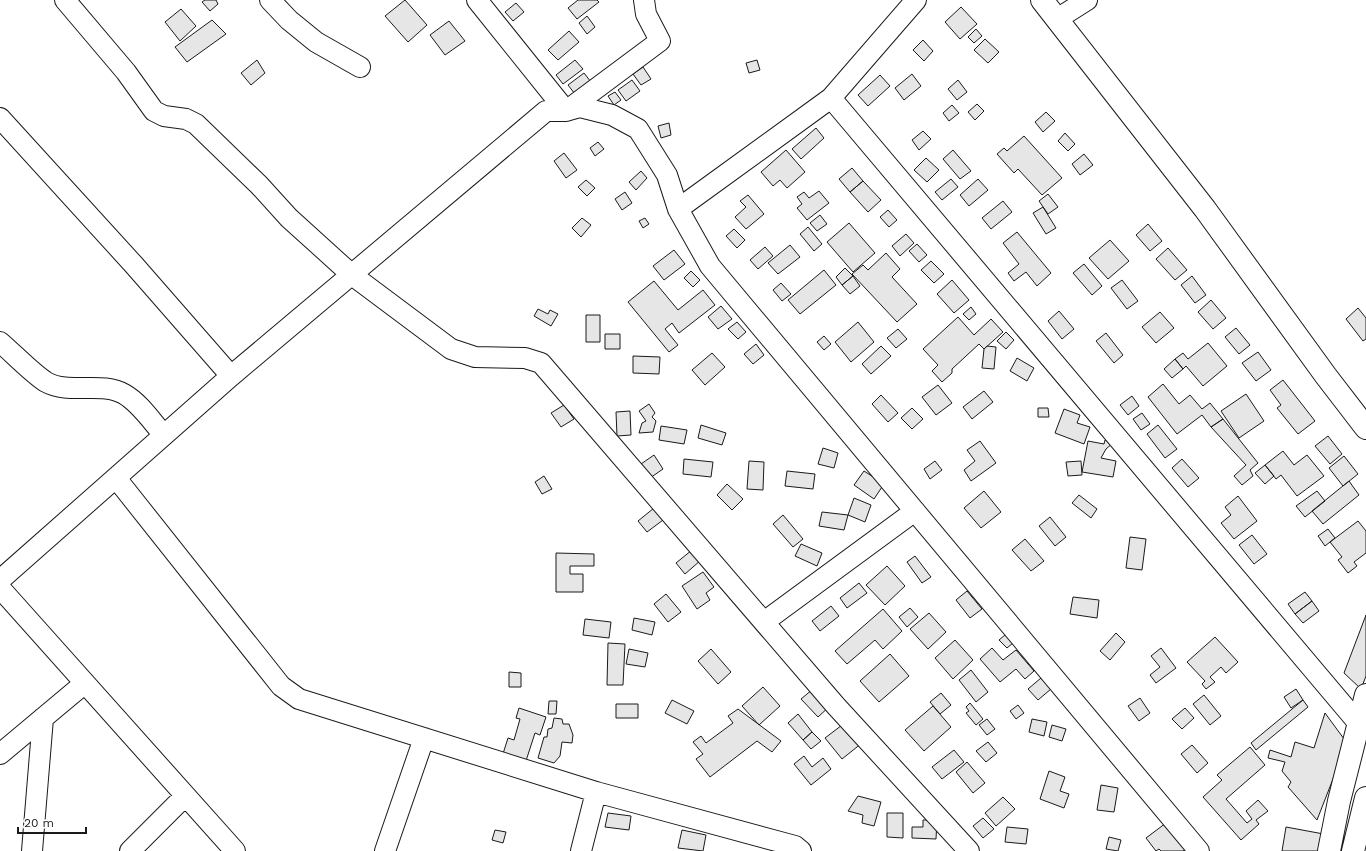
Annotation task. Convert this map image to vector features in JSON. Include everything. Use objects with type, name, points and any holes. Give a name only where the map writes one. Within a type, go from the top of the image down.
[{"type":"main road","points":[[1042,0],[1205,209],[1326,376],[1366,428]]},
{"type":"main road","points":[[1329,851],[1366,695]]},
{"type":"main road","points":[[1353,851],[1366,798]]},
{"type":"street","points":[[65,0],[126,72],[154,111],[164,116],[186,119],[196,124],[259,185],[289,218],[352,275],[451,349],[475,356],[525,358],[541,364],[836,706],[969,851]]},
{"type":"street","points":[[270,0],[289,20],[316,42],[360,67]]},
{"type":"street","points":[[477,0],[566,111]]},
{"type":"street","points":[[566,111],[660,41],[646,14],[644,0]]},
{"type":"street","points":[[678,209],[831,98],[916,0]]},
{"type":"street","points":[[1057,19],[1087,0]]},
{"type":"street","points":[[831,98],[1359,724]]},
{"type":"street","points":[[0,580],[231,376],[546,111],[566,111],[580,107],[612,115],[638,130],[667,175],[678,209],[710,266],[1199,851]]},
{"type":"street","points":[[0,118],[134,264],[231,376]]},
{"type":"street","points":[[0,342],[46,382],[59,387],[112,390],[124,394],[134,402],[164,435]]},
{"type":"street","points":[[116,478],[281,686],[300,699],[596,792],[795,846],[801,851]]},
{"type":"street","points":[[764,622],[915,511]]},
{"type":"street","points":[[0,588],[235,851]]},
{"type":"street","points":[[0,754],[85,682]]},
{"type":"street","points":[[32,851],[43,718]]},
{"type":"street","points":[[385,851],[424,738]]},
{"type":"street","points":[[581,851],[596,792]]},
{"type":"street","points":[[130,851],[186,796]]},
{"type":"building","points":[[205,0],[216,0],[218,4],[210,11],[202,2]]},
{"type":"building","points":[[405,0],[427,25],[408,42],[385,16]]},
{"type":"building","points":[[578,0],[597,0],[599,2],[577,19],[568,8]]},
{"type":"building","points":[[516,3],[524,12],[513,21],[505,12]]},
{"type":"building","points":[[961,7],[977,24],[960,39],[945,22]]},
{"type":"building","points":[[181,9],[196,26],[180,41],[165,22]]},
{"type":"building","points":[[587,16],[595,27],[587,34],[579,23]]},
{"type":"building","points":[[212,20],[226,34],[187,62],[175,47]]},
{"type":"building","points":[[449,21],[465,41],[445,55],[430,35]]},
{"type":"building","points":[[976,29],[982,36],[974,43],[968,37]]},
{"type":"building","points":[[569,31],[579,42],[558,60],[548,50]]},
{"type":"building","points":[[985,39],[999,52],[988,63],[974,50]]},
{"type":"building","points":[[923,40],[933,51],[924,61],[913,50]]},
{"type":"building","points":[[257,60],[265,73],[251,85],[241,73]]},
{"type":"building","points":[[575,60],[583,69],[563,84],[556,75]]},
{"type":"building","points":[[757,60],[760,70],[749,73],[746,63]]},
{"type":"building","points":[[643,67],[651,79],[641,85],[633,74]]},
{"type":"building","points":[[584,73],[591,82],[575,94],[568,85]]},
{"type":"building","points":[[912,74],[921,86],[904,100],[895,88]]},
{"type":"building","points":[[880,75],[890,86],[868,106],[858,95]]},
{"type":"building","points":[[632,80],[640,91],[626,101],[618,90]]},
{"type":"building","points":[[958,80],[967,92],[957,100],[948,89]]},
{"type":"building","points":[[615,92],[621,100],[614,105],[608,96]]},
{"type":"building","points":[[977,104],[984,111],[975,120],[968,112]]},
{"type":"building","points":[[952,105],[959,113],[949,121],[943,113]]},
{"type":"building","points":[[1046,112],[1055,121],[1043,132],[1035,122]]},
{"type":"building","points":[[669,123],[671,135],[661,138],[658,126]]},
{"type":"building","points":[[816,128],[824,138],[801,159],[792,149]]},
{"type":"building","points":[[923,131],[931,139],[919,150],[912,140]]},
{"type":"building","points":[[1065,133],[1075,144],[1068,151],[1058,141]]},
{"type":"building","points":[[1024,136],[1062,178],[1042,195],[1018,169],[1014,173],[997,154],[1004,148],[1007,151]]},
{"type":"building","points":[[598,142],[604,149],[595,156],[590,148]]},
{"type":"building","points":[[786,150],[805,172],[787,188],[780,180],[773,186],[761,172]]},
{"type":"building","points":[[953,150],[971,171],[960,179],[943,159]]},
{"type":"building","points":[[564,153],[577,170],[566,178],[554,161]]},
{"type":"building","points":[[1084,154],[1093,165],[1080,175],[1072,164]]},
{"type":"building","points":[[926,158],[939,170],[927,182],[914,170]]},
{"type":"building","points":[[852,168],[863,181],[850,192],[839,179]]},
{"type":"building","points":[[641,171],[647,178],[636,190],[629,182]]},
{"type":"building","points":[[951,179],[958,187],[942,200],[935,192]]},
{"type":"building","points":[[978,179],[988,190],[969,206],[960,195]]},
{"type":"building","points":[[586,180],[595,188],[587,196],[578,187]]},
{"type":"building","points":[[863,181],[881,200],[868,212],[850,192]]},
{"type":"building","points":[[819,191],[829,203],[807,220],[797,208],[802,204],[797,197],[804,192],[809,198]]},
{"type":"building","points":[[625,192],[632,203],[622,210],[615,199]]},
{"type":"building","points":[[1048,194],[1058,207],[1048,214],[1039,201]]},
{"type":"building","points":[[748,195],[764,214],[746,229],[735,217],[746,207],[740,201]]},
{"type":"building","points":[[1003,201],[1012,212],[991,229],[982,218]]},
{"type":"building","points":[[1043,207],[1056,228],[1046,234],[1033,213]]},
{"type":"building","points":[[888,210],[897,220],[889,227],[880,217]]},
{"type":"building","points":[[820,215],[827,224],[817,231],[810,223]]},
{"type":"building","points":[[582,218],[591,225],[581,237],[572,228]]},
{"type":"building","points":[[645,218],[649,224],[643,228],[639,221]]},
{"type":"building","points":[[849,223],[875,253],[853,272],[827,242]]},
{"type":"building","points":[[1148,224],[1162,241],[1150,251],[1136,235]]},
{"type":"building","points":[[808,227],[822,244],[814,251],[800,234]]},
{"type":"building","points":[[734,229],[745,240],[737,248],[726,236]]},
{"type":"building","points":[[1017,232],[1051,273],[1037,286],[1026,272],[1014,281],[1008,273],[1019,264],[1003,243]]},
{"type":"building","points":[[906,234],[914,243],[900,256],[892,246]]},
{"type":"building","points":[[1110,240],[1129,261],[1108,279],[1089,258]]},
{"type":"building","points":[[917,244],[927,255],[919,262],[909,251]]},
{"type":"building","points":[[790,245],[800,257],[778,274],[768,263]]},
{"type":"building","points":[[765,247],[773,256],[758,269],[750,260]]},
{"type":"building","points":[[1168,248],[1187,270],[1175,280],[1156,259]]},
{"type":"building","points":[[674,250],[685,264],[664,280],[653,266]]},
{"type":"building","points":[[886,253],[900,269],[892,277],[917,304],[897,322],[852,274],[863,265],[868,270]]},
{"type":"building","points":[[931,261],[944,274],[934,283],[921,270]]},
{"type":"building","points":[[1084,264],[1102,286],[1092,295],[1073,273]]},
{"type":"building","points":[[845,268],[853,276],[842,285],[836,277]]},
{"type":"building","points":[[824,270],[836,285],[800,314],[788,300]]},
{"type":"building","points":[[691,271],[700,280],[693,287],[684,278]]},
{"type":"building","points":[[853,276],[860,286],[850,294],[842,285]]},
{"type":"building","points":[[1192,276],[1206,295],[1195,303],[1181,285]]},
{"type":"building","points":[[952,280],[969,300],[954,313],[937,294]]},
{"type":"building","points":[[1122,280],[1138,301],[1127,309],[1111,288]]},
{"type":"building","points":[[654,281],[678,310],[703,290],[715,305],[679,333],[672,323],[665,329],[678,345],[669,352],[628,302]]},
{"type":"building","points":[[781,283],[791,294],[782,301],[773,290]]},
{"type":"building","points":[[1211,300],[1226,318],[1213,329],[1198,312]]},
{"type":"building","points":[[721,306],[732,319],[718,329],[708,317]]},
{"type":"building","points":[[971,307],[976,314],[969,320],[963,314]]},
{"type":"building","points":[[1358,308],[1366,318],[1366,339],[1363,341],[1346,319]]},
{"type":"building","points":[[538,309],[548,314],[550,310],[558,314],[551,326],[534,316]]},
{"type":"building","points":[[1059,311],[1074,329],[1062,339],[1048,321]]},
{"type":"building","points":[[1160,312],[1174,328],[1156,343],[1142,327]]},
{"type":"building","points":[[586,315],[600,315],[600,342],[586,342]]},
{"type":"building","points":[[958,317],[974,335],[991,319],[1003,332],[984,349],[979,344],[952,369],[952,373],[942,382],[932,371],[938,365],[923,349]]},
{"type":"building","points":[[737,322],[746,332],[738,339],[728,329]]},
{"type":"building","points":[[858,322],[874,342],[851,362],[835,342]]},
{"type":"building","points":[[1236,328],[1250,345],[1239,354],[1225,337]]},
{"type":"building","points":[[898,329],[907,339],[896,348],[887,338]]},
{"type":"building","points":[[1006,332],[1014,340],[1006,349],[997,341]]},
{"type":"building","points":[[1106,333],[1123,355],[1114,363],[1096,341]]},
{"type":"building","points":[[605,334],[620,334],[620,349],[605,349]]},
{"type":"building","points":[[824,336],[831,344],[824,350],[817,342]]},
{"type":"building","points":[[1208,343],[1227,366],[1203,386],[1186,366],[1183,369],[1175,359],[1183,353],[1188,359]]},
{"type":"building","points":[[756,344],[764,355],[753,364],[744,354]]},
{"type":"building","points":[[881,346],[891,356],[871,374],[862,364]]},
{"type":"building","points":[[987,346],[996,347],[994,369],[982,368],[984,349]]},
{"type":"building","points":[[1258,352],[1271,370],[1256,381],[1242,363]]},
{"type":"building","points":[[712,353],[725,367],[705,385],[692,370]]},
{"type":"building","points":[[633,356],[660,357],[659,374],[633,373]]},
{"type":"building","points":[[1017,358],[1034,368],[1027,381],[1010,371]]},
{"type":"building","points":[[1175,359],[1183,369],[1172,378],[1164,369]]},
{"type":"building","points":[[1283,380],[1315,421],[1298,434],[1277,408],[1281,405],[1270,390]]},
{"type":"building","points":[[1163,384],[1179,404],[1190,395],[1202,409],[1210,403],[1223,419],[1211,427],[1202,415],[1177,434],[1148,397]]},
{"type":"building","points":[[938,385],[952,403],[936,415],[922,397]]},
{"type":"building","points":[[984,391],[993,402],[972,419],[963,407]]},
{"type":"building","points":[[1246,394],[1264,421],[1239,438],[1221,411]]},
{"type":"building","points":[[881,395],[898,413],[888,422],[872,404]]},
{"type":"building","points":[[1132,396],[1139,406],[1128,415],[1120,405]]},
{"type":"building","points":[[649,404],[655,413],[652,417],[656,421],[653,432],[639,433],[642,423],[646,421],[639,411]]},
{"type":"building","points":[[564,405],[574,419],[561,427],[551,413]]},
{"type":"building","points":[[912,408],[923,419],[912,429],[901,418]]},
{"type":"building","points":[[1038,408],[1048,408],[1049,417],[1038,417]]},
{"type":"building","points":[[1064,409],[1080,415],[1077,423],[1090,427],[1084,444],[1055,433]]},
{"type":"building","points":[[630,411],[631,435],[617,436],[616,412]]},
{"type":"building","points":[[1142,413],[1150,424],[1141,430],[1133,419]]},
{"type":"building","points":[[1223,419],[1258,463],[1250,470],[1253,476],[1242,485],[1234,476],[1246,465],[1211,427]]},
{"type":"building","points":[[701,425],[726,433],[722,445],[698,438]]},
{"type":"building","points":[[1158,425],[1177,449],[1165,458],[1147,434]]},
{"type":"building","points":[[661,426],[687,430],[684,444],[659,440]]},
{"type":"building","points":[[1328,436],[1342,454],[1330,464],[1315,446]]},
{"type":"building","points":[[1105,440],[1114,442],[1106,449],[1101,458],[1116,461],[1113,477],[1082,472],[1088,441],[1104,444]]},
{"type":"building","points":[[980,441],[996,463],[971,481],[964,470],[975,461],[967,450]]},
{"type":"building","points":[[823,448],[838,453],[834,468],[818,464]]},
{"type":"building","points":[[1283,451],[1294,465],[1307,455],[1324,476],[1297,496],[1281,475],[1276,479],[1265,465]]},
{"type":"building","points":[[654,455],[663,469],[650,478],[641,464]]},
{"type":"building","points":[[1344,456],[1358,474],[1343,486],[1329,468]]},
{"type":"building","points":[[684,459],[713,462],[711,477],[683,474]]},
{"type":"building","points":[[1182,459],[1199,478],[1188,487],[1172,468]]},
{"type":"building","points":[[749,461],[764,462],[763,490],[747,489]]},
{"type":"building","points":[[935,461],[942,470],[930,479],[924,469]]},
{"type":"building","points":[[1081,461],[1082,475],[1068,476],[1066,462]]},
{"type":"building","points":[[1265,465],[1274,476],[1265,484],[1255,473]]},
{"type":"building","points":[[787,471],[815,474],[813,489],[785,486]]},
{"type":"building","points":[[864,471],[884,484],[874,499],[854,485]]},
{"type":"building","points":[[544,476],[552,489],[542,494],[535,482]]},
{"type":"building","points":[[1349,481],[1359,495],[1323,524],[1312,511]]},
{"type":"building","points":[[727,484],[743,499],[732,510],[717,495]]},
{"type":"building","points":[[984,491],[1001,512],[981,528],[964,508]]},
{"type":"building","points":[[1317,491],[1325,501],[1305,517],[1296,506]]},
{"type":"building","points":[[1079,495],[1097,509],[1091,518],[1072,503]]},
{"type":"building","points":[[1238,496],[1257,521],[1234,539],[1221,523],[1231,515],[1225,507]]},
{"type":"building","points":[[854,498],[871,505],[865,522],[848,515]]},
{"type":"building","points":[[654,508],[663,520],[647,532],[638,521]]},
{"type":"building","points":[[822,512],[848,515],[844,530],[819,526]]},
{"type":"building","points":[[783,515],[803,539],[793,547],[773,524]]},
{"type":"building","points":[[1050,517],[1066,537],[1055,546],[1039,526]]},
{"type":"building","points":[[1358,521],[1366,531],[1366,553],[1354,562],[1357,566],[1348,573],[1338,560],[1342,557],[1330,542]]},
{"type":"building","points":[[1328,529],[1335,538],[1325,546],[1318,536]]},
{"type":"building","points":[[1252,535],[1267,554],[1254,564],[1239,545]]},
{"type":"building","points":[[1130,537],[1146,539],[1142,570],[1126,568]]},
{"type":"building","points":[[1025,539],[1044,561],[1031,571],[1012,550]]},
{"type":"building","points":[[801,544],[822,553],[817,566],[795,556]]},
{"type":"building","points":[[692,550],[701,560],[685,574],[676,563]]},
{"type":"building","points":[[556,553],[594,554],[594,566],[570,566],[570,574],[583,574],[583,592],[556,592]]},
{"type":"building","points":[[915,556],[931,577],[922,583],[907,562]]},
{"type":"building","points":[[887,566],[905,586],[885,605],[866,585]]},
{"type":"building","points":[[703,572],[714,587],[706,593],[710,600],[697,609],[682,586]]},
{"type":"building","points":[[859,583],[867,593],[847,608],[840,598]]},
{"type":"building","points":[[967,591],[982,609],[970,618],[956,600]]},
{"type":"building","points":[[1305,592],[1312,601],[1295,614],[1288,604]]},
{"type":"building","points":[[666,594],[681,612],[668,622],[654,604]]},
{"type":"building","points":[[1073,597],[1099,600],[1097,618],[1070,614]]},
{"type":"building","points":[[1312,601],[1319,611],[1303,623],[1295,614]]},
{"type":"building","points":[[831,606],[839,616],[820,631],[812,621]]},
{"type":"building","points":[[910,608],[918,617],[907,627],[899,617]]},
{"type":"building","points":[[883,609],[902,631],[883,649],[875,640],[847,664],[835,651]]},
{"type":"building","points":[[929,613],[946,632],[928,649],[910,629]]},
{"type":"building","points":[[1366,615],[1366,676],[1361,689],[1344,673]]},
{"type":"building","points":[[634,618],[655,622],[652,635],[632,630]]},
{"type":"building","points":[[585,619],[611,622],[609,638],[583,635]]},
{"type":"building","points":[[1116,633],[1125,642],[1110,660],[1100,651]]},
{"type":"building","points":[[1005,635],[1013,643],[1007,648],[999,640]]},
{"type":"building","points":[[1215,637],[1238,662],[1226,673],[1221,667],[1210,677],[1215,682],[1206,689],[1202,684],[1205,681],[1187,662]]},
{"type":"building","points":[[955,640],[973,660],[953,679],[935,658]]},
{"type":"building","points":[[608,643],[625,644],[623,685],[607,685]]},
{"type":"building","points":[[992,648],[1003,660],[1016,650],[1034,671],[1025,679],[1016,669],[1000,682],[980,659]]},
{"type":"building","points":[[1161,648],[1176,668],[1156,683],[1150,675],[1160,667],[1151,656]]},
{"type":"building","points":[[629,649],[648,653],[645,667],[626,664]]},
{"type":"building","points":[[711,649],[731,672],[718,684],[698,661]]},
{"type":"building","points":[[890,654],[909,676],[879,702],[860,681]]},
{"type":"building","points":[[971,670],[988,692],[976,702],[959,680]]},
{"type":"building","points":[[509,672],[521,673],[521,687],[509,687]]},
{"type":"building","points":[[1041,678],[1051,689],[1038,700],[1028,689]]},
{"type":"building","points":[[763,687],[780,706],[759,725],[742,706]]},
{"type":"building","points":[[813,689],[830,706],[818,717],[801,699]]},
{"type":"building","points":[[1296,689],[1303,700],[1291,708],[1284,697]]},
{"type":"building","points":[[941,693],[951,705],[940,714],[930,702]]},
{"type":"building","points":[[1204,695],[1221,716],[1210,725],[1193,704]]},
{"type":"building","points":[[1140,698],[1150,713],[1139,721],[1128,706]]},
{"type":"building","points":[[672,700],[694,711],[687,724],[665,713]]},
{"type":"building","points":[[1303,700],[1308,707],[1256,750],[1251,743]]},
{"type":"building","points":[[549,701],[557,701],[556,714],[548,714]]},
{"type":"building","points":[[970,703],[983,719],[976,725],[966,713],[969,711],[966,707]]},
{"type":"building","points":[[616,704],[638,704],[638,718],[616,718]]},
{"type":"building","points":[[1018,705],[1024,713],[1016,719],[1010,711]]},
{"type":"building","points":[[933,706],[951,727],[924,751],[905,730]]},
{"type":"building","points":[[519,708],[546,717],[540,735],[535,733],[524,767],[501,760],[508,738],[514,740],[520,719],[516,718]]},
{"type":"building","points":[[1185,708],[1194,718],[1182,729],[1172,719]]},
{"type":"building","points":[[738,709],[781,741],[772,752],[757,741],[710,777],[696,759],[703,754],[693,742],[701,736],[706,743],[733,723],[728,716]]},
{"type":"building","points":[[1325,713],[1347,743],[1317,820],[1288,787],[1291,782],[1282,771],[1285,762],[1268,758],[1270,750],[1291,757],[1295,742],[1314,748]]},
{"type":"building","points":[[798,714],[812,732],[803,740],[788,723]]},
{"type":"building","points":[[554,718],[562,719],[563,724],[569,724],[573,735],[572,743],[562,742],[560,756],[554,763],[538,758],[544,737],[547,737],[548,729],[552,728]]},
{"type":"building","points":[[987,719],[995,729],[987,735],[979,725]]},
{"type":"building","points":[[1032,719],[1047,722],[1044,736],[1029,732]]},
{"type":"building","points":[[846,722],[862,743],[842,759],[825,738]]},
{"type":"building","points":[[1052,725],[1066,729],[1062,741],[1049,737]]},
{"type":"building","points":[[812,732],[821,741],[811,749],[803,740]]},
{"type":"building","points":[[988,742],[997,753],[986,762],[976,751]]},
{"type":"building","points":[[1192,745],[1208,763],[1197,773],[1181,754]]},
{"type":"building","points":[[1250,747],[1265,765],[1226,799],[1247,823],[1252,819],[1246,811],[1258,800],[1268,811],[1256,820],[1259,824],[1241,840],[1203,797],[1222,780],[1217,775]]},
{"type":"building","points":[[954,750],[964,762],[942,779],[932,767]]},
{"type":"building","points":[[804,756],[812,767],[823,758],[831,769],[811,785],[794,764]]},
{"type":"building","points":[[967,762],[985,783],[973,793],[956,772]]},
{"type":"building","points":[[1049,771],[1065,777],[1060,791],[1069,794],[1064,808],[1040,799]]},
{"type":"building","points":[[1101,785],[1118,788],[1114,812],[1097,810]]},
{"type":"building","points":[[858,796],[881,802],[874,826],[862,823],[863,815],[848,811]]},
{"type":"building","points":[[1003,797],[1015,809],[996,826],[985,813]]},
{"type":"building","points":[[608,813],[631,816],[629,830],[605,827]]},
{"type":"building","points":[[887,813],[903,813],[903,838],[887,837]]},
{"type":"building","points":[[983,818],[994,829],[983,838],[973,826]]},
{"type":"building","points":[[923,820],[937,820],[936,839],[912,838],[912,827],[923,827]]},
{"type":"building","points":[[1166,823],[1186,849],[1183,851],[1161,851],[1159,849],[1156,851],[1146,838]]},
{"type":"building","points":[[1007,827],[1028,829],[1026,844],[1005,842]]},
{"type":"building","points":[[1286,827],[1329,835],[1326,851],[1282,851]]},
{"type":"building","points":[[495,830],[506,832],[503,843],[492,840]]},
{"type":"building","points":[[682,830],[706,835],[703,851],[678,848]]},
{"type":"building","points":[[1109,837],[1121,840],[1118,851],[1106,849]]}]
